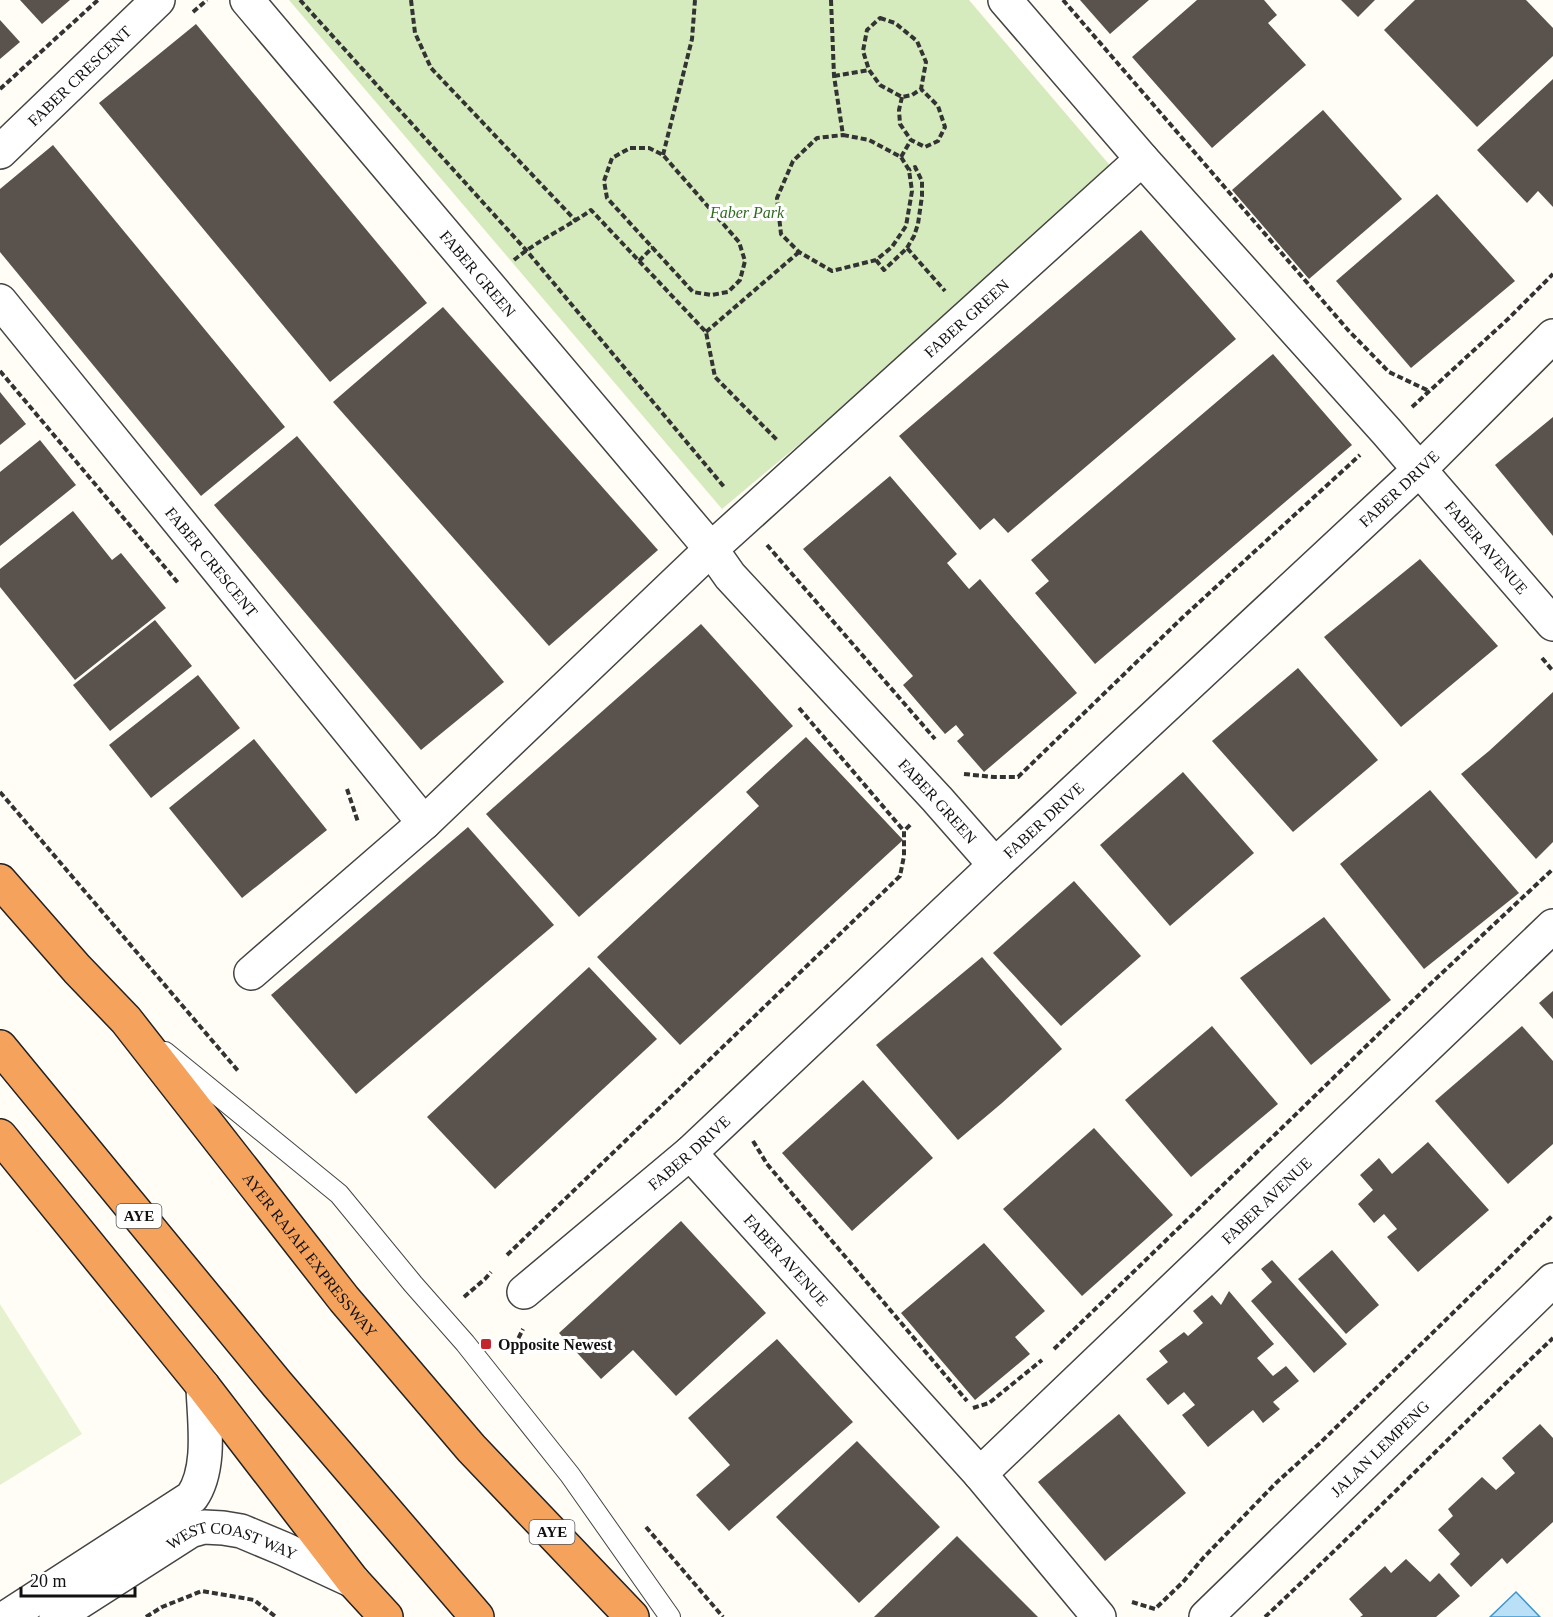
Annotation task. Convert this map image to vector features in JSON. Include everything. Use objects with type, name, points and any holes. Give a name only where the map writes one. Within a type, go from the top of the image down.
[{"type":"highway","name":"AYER RAJAH EXPRESSWAY","points":[[0,881],[77,969],[126,1020],[351,1308],[471,1448],[632,1617]]},
{"type":"highway","name":"AYE","points":[[0,1047],[277,1384],[477,1617]]},
{"type":"highway","points":[[0,1136],[203,1386],[353,1581],[386,1617]]},
{"type":"street","name":"FABER CRESCENT","points":[[0,152],[158,0]]},
{"type":"street","name":"FABER GREEN","points":[[247,0],[711,549],[730,576],[937,799],[995,866]]},
{"type":"street","points":[[1005,0],[1142,159],[1419,470]]},
{"type":"street","name":"FABER GREEN","points":[[711,549],[1142,159]]},
{"type":"street","name":"FABER CRESCENT","points":[[0,301],[424,823]]},
{"type":"street","name":"FABER DRIVE","points":[[524,1292],[690,1153],[1419,470],[1553,336]]},
{"type":"street","name":"FABER AVENUE","points":[[1419,470],[1553,624]]},
{"type":"street","points":[[251,973],[424,823],[711,549]]},
{"type":"street","name":"FABER AVENUE","points":[[980,1474],[1553,926]]},
{"type":"street","name":"FABER AVENUE","points":[[690,1153],[980,1474],[1098,1617]]},
{"type":"street","name":"JALAN LEMPENG","points":[[1206,1617],[1553,1280]]},
{"type":"street","name":"WEST COAST WAY","points":[[7,1617],[192,1497],[198,1488],[205,1449],[203,1386]]},
{"type":"street","name":"WEST COAST WAY","points":[[56,1617],[190,1531],[204,1527],[241,1531],[353,1581]]},
{"type":"lane","points":[[126,1020],[339,1194],[465,1343],[570,1475],[670,1617]]},
{"type":"path","points":[[0,89],[98,0]]},
{"type":"path","points":[[300,0],[526,250],[728,491]]},
{"type":"path","points":[[411,0],[415,33],[431,68],[576,221]]},
{"type":"path","points":[[663,155],[692,39],[695,0]]},
{"type":"path","points":[[831,0],[834,76],[843,135]]},
{"type":"path","points":[[1063,0],[1348,330],[1389,372],[1429,391]]},
{"type":"path","points":[[880,18],[895,23],[917,41],[926,62],[921,89],[912,95],[902,97],[880,85],[869,70],[863,51],[867,30],[880,18]]},
{"type":"path","points":[[834,76],[869,70]]},
{"type":"path","points":[[902,97],[898,110],[900,124],[910,140],[925,147],[938,141],[945,126],[938,106],[921,89]]},
{"type":"path","points":[[843,135],[869,140],[901,157],[909,170],[912,191],[906,226],[892,248],[876,260],[832,271],[799,252],[781,234],[777,198],[793,161],[817,138],[843,135]]},
{"type":"path","points":[[901,157],[910,140]]},
{"type":"path","points":[[630,148],[649,148],[663,155],[739,242],[745,261],[740,280],[728,292],[711,295],[693,292],[608,198],[604,181],[612,158],[630,148]]},
{"type":"path","points":[[876,260],[884,270],[907,248],[914,236],[918,224],[922,181],[915,167],[909,170]]},
{"type":"path","points":[[486,283],[526,250],[591,210],[706,332],[715,377],[783,446]]},
{"type":"path","points":[[639,261],[653,248]]},
{"type":"path","points":[[907,248],[948,295]]},
{"type":"path","points":[[706,332],[799,252]]},
{"type":"path","points":[[904,831],[964,774],[1018,777],[1182,618],[1508,319],[1553,274]]},
{"type":"path","points":[[0,371],[184,589]]},
{"type":"path","points":[[730,576],[765,543],[942,747]]},
{"type":"path","points":[[524,1292],[498,1264],[900,876],[904,856],[904,831],[795,704]]},
{"type":"path","points":[[344,780],[358,822]]},
{"type":"path","points":[[0,792],[240,1072]]},
{"type":"path","points":[[973,1408],[988,1404],[1040,1363],[1426,988],[1553,869]]},
{"type":"path","points":[[747,1133],[767,1164],[1007,1448]]},
{"type":"path","points":[[1126,1595],[1132,1603],[1155,1609],[1276,1483],[1320,1443],[1553,1215]]},
{"type":"path","points":[[463,1298],[485,1279]]},
{"type":"path","points":[[1265,1617],[1335,1552],[1484,1403],[1553,1338]]},
{"type":"path","points":[[146,1617],[162,1607],[202,1591],[254,1600],[276,1617]]},
{"type":"green space","name":"Faber Park","points":[[289,0],[969,0],[1119,176],[722,509]]},
{"type":"green space","points":[[0,1304],[82,1434],[0,1485]]},
{"type":"water","points":[[1516,1592],[1540,1617],[1490,1617]]},
{"type":"building","points":[[20,0],[70,0],[42,24]]},
{"type":"building","points":[[1080,0],[1149,0],[1110,34]]},
{"type":"building","points":[[1197,0],[1264,0],[1277,15],[1268,23],[1306,65],[1212,148],[1132,57]]},
{"type":"building","points":[[1341,0],[1375,0],[1358,17]]},
{"type":"building","points":[[1415,0],[1526,0],[1553,28],[1553,56],[1477,127],[1384,30]]},
{"type":"building","points":[[0,20],[20,42],[0,59]]},
{"type":"building","points":[[196,24],[427,303],[330,382],[99,103]]},
{"type":"building","points":[[1553,79],[1553,207],[1538,191],[1527,203],[1477,150]]},
{"type":"building","points":[[1323,110],[1402,199],[1309,279],[1232,190]]},
{"type":"building","points":[[53,145],[285,427],[201,496],[0,252],[0,189]]},
{"type":"building","points":[[1437,194],[1515,281],[1411,368],[1336,281]]},
{"type":"building","points":[[1141,230],[1236,339],[1008,533],[994,518],[980,530],[899,436]]},
{"type":"building","points":[[443,307],[658,550],[549,646],[333,402]]},
{"type":"building","points":[[1273,354],[1352,445],[1095,664],[1035,593],[1049,581],[1031,560]]},
{"type":"building","points":[[0,392],[26,424],[0,445]]},
{"type":"building","points":[[1553,417],[1553,536],[1495,465]]},
{"type":"building","points":[[297,436],[504,682],[421,750],[214,505]]},
{"type":"building","points":[[40,440],[76,485],[0,546],[0,472]]},
{"type":"building","points":[[890,476],[957,554],[947,563],[969,589],[980,579],[1077,693],[984,772],[957,741],[964,735],[956,725],[945,734],[903,685],[913,676],[803,549]]},
{"type":"building","points":[[73,511],[112,560],[121,553],[166,608],[75,680],[0,587],[0,569]]},
{"type":"building","points":[[1420,559],[1498,646],[1401,727],[1324,637]]},
{"type":"building","points":[[155,620],[192,666],[110,731],[73,685]]},
{"type":"building","points":[[701,624],[793,726],[579,917],[486,814]]},
{"type":"building","points":[[1298,668],[1378,760],[1293,832],[1212,741]]},
{"type":"building","points":[[198,675],[240,728],[151,798],[109,745]]},
{"type":"building","points":[[1553,692],[1553,842],[1536,859],[1461,774]]},
{"type":"building","points":[[806,737],[903,840],[680,1045],[597,957],[759,806],[746,792]]},
{"type":"building","points":[[254,739],[327,830],[242,898],[169,808]]},
{"type":"building","points":[[1183,772],[1254,853],[1170,926],[1100,845]]},
{"type":"building","points":[[1430,790],[1519,893],[1424,969],[1340,864]]},
{"type":"building","points":[[468,827],[554,925],[356,1094],[271,995]]},
{"type":"building","points":[[1074,881],[1141,956],[1061,1026],[993,953]]},
{"type":"building","points":[[1324,917],[1391,1000],[1311,1065],[1240,978]]},
{"type":"building","points":[[982,957],[1062,1049],[958,1140],[876,1045]]},
{"type":"building","points":[[589,967],[657,1039],[495,1189],[427,1117]]},
{"type":"building","points":[[1553,991],[1553,1019],[1539,1003]]},
{"type":"building","points":[[1212,1026],[1278,1104],[1191,1177],[1125,1100]]},
{"type":"building","points":[[1522,1026],[1553,1061],[1553,1144],[1508,1184],[1435,1101]]},
{"type":"building","points":[[863,1080],[933,1158],[852,1231],[782,1153]]},
{"type":"building","points":[[1094,1128],[1173,1215],[1082,1296],[1003,1209]]},
{"type":"building","points":[[1428,1142],[1489,1210],[1418,1272],[1387,1237],[1397,1229],[1384,1214],[1374,1223],[1358,1204],[1373,1190],[1360,1175],[1379,1158],[1392,1174]]},
{"type":"building","points":[[681,1221],[766,1313],[676,1396],[633,1350],[601,1379],[559,1333]]},
{"type":"building","points":[[984,1243],[1045,1311],[1015,1337],[1030,1354],[975,1400],[901,1313]]},
{"type":"building","points":[[1332,1250],[1379,1305],[1346,1334],[1298,1279]]},
{"type":"building","points":[[1272,1260],[1347,1344],[1314,1373],[1251,1301],[1272,1282],[1261,1269]]},
{"type":"building","points":[[1229,1291],[1274,1344],[1257,1358],[1273,1376],[1286,1366],[1299,1381],[1273,1402],[1280,1409],[1263,1423],[1253,1410],[1208,1447],[1182,1415],[1195,1405],[1184,1392],[1168,1405],[1146,1379],[1168,1362],[1159,1351],[1184,1332],[1188,1336],[1203,1323],[1193,1311],[1212,1295],[1221,1305]]},
{"type":"building","points":[[777,1339],[853,1422],[729,1531],[696,1495],[730,1465],[688,1418]]},
{"type":"building","points":[[1119,1414],[1186,1493],[1105,1561],[1038,1482]]},
{"type":"building","points":[[1540,1424],[1553,1438],[1553,1522],[1507,1564],[1502,1558],[1471,1587],[1450,1564],[1460,1554],[1438,1530],[1453,1516],[1448,1509],[1482,1477],[1496,1490],[1515,1473],[1502,1458]]},
{"type":"building","points":[[857,1441],[940,1527],[859,1603],[776,1517]]},
{"type":"building","points":[[957,1536],[1038,1617],[874,1617]]},
{"type":"building","points":[[1406,1559],[1430,1582],[1439,1573],[1460,1596],[1436,1617],[1360,1617],[1363,1615],[1349,1599],[1385,1566],[1391,1573]]},
{"type":"place","name":"Opposite Newest","points":[[486,1344]]}]
